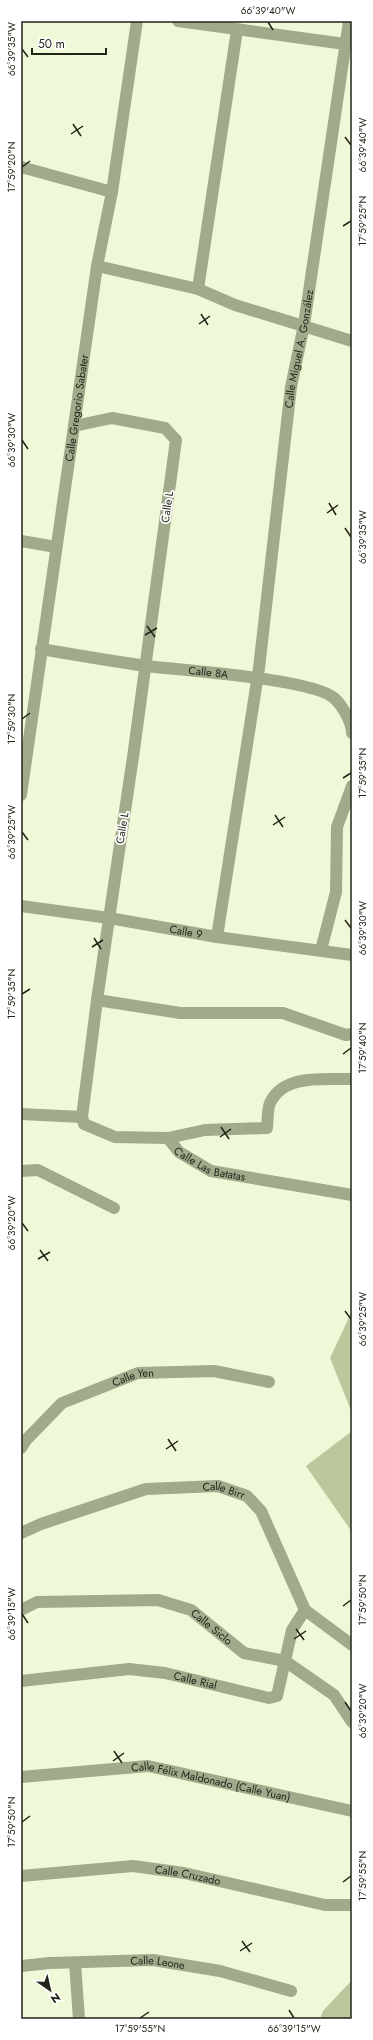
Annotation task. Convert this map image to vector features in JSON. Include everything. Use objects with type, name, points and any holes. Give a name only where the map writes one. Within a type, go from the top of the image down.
[{"type":"street","name":"Calle Gregorio Sabater","points":[[21,795],[97,266],[112,192],[137,21]]},
{"type":"street","points":[[178,21],[349,44]]},
{"type":"street","name":"Calle Miguel A. González","points":[[217,938],[256,678],[291,387],[304,325],[349,44],[350,21]]},
{"type":"street","points":[[198,290],[237,30]]},
{"type":"street","points":[[21,167],[112,192]]},
{"type":"street","points":[[97,266],[198,290],[235,305],[352,341]]},
{"type":"street","name":"Calle L","points":[[74,426],[112,418],[165,428],[176,440],[146,666],[97,1000],[82,1117]]},
{"type":"street","points":[[21,541],[56,547]]},
{"type":"street","name":"Calle 8A","points":[[41,649],[146,666],[256,678],[311,689],[333,698],[344,713],[352,728],[352,732]]},
{"type":"street","points":[[321,950],[336,892],[338,827],[352,786]]},
{"type":"street","name":"Calle 9","points":[[21,906],[109,918],[217,938],[352,955]]},
{"type":"street","points":[[97,1000],[180,1013],[283,1013],[346,1035],[352,1034]]},
{"type":"street","points":[[168,1138],[205,1130],[267,1128],[270,1104],[279,1091],[297,1081],[352,1079]]},
{"type":"street","points":[[21,1114],[82,1117]]},
{"type":"street","name":"Calle Las Batatas","points":[[82,1117],[84,1124],[115,1137],[168,1138],[179,1152],[211,1171],[352,1195]]},
{"type":"street","points":[[21,1171],[38,1170],[114,1208]]},
{"type":"street","name":"Calle Yen","points":[[23,1440],[62,1403],[138,1373],[214,1371],[269,1382]]},
{"type":"street","name":"Calle Birr","points":[[21,1533],[40,1524],[146,1489],[218,1486],[247,1496],[261,1511],[305,1610],[352,1645]]},
{"type":"street","name":"Calle Siclo","points":[[21,1610],[38,1602],[158,1600],[191,1610],[244,1653],[285,1661],[334,1695],[352,1722]]},
{"type":"street","name":"Calle Rial","points":[[21,1681],[128,1669],[165,1673],[269,1698],[277,1696],[292,1630],[305,1610]]},
{"type":"street","name":"Calle Félix Maldonado (Calle Yuan)","points":[[21,1777],[148,1766],[352,1811]]},
{"type":"street","name":"Calle Cruzado","points":[[21,1876],[133,1866],[184,1873],[325,1905],[352,1905]]},
{"type":"street","name":"Calle Leone","points":[[21,1966],[153,1960],[220,1970],[291,1991]]},
{"type":"street","points":[[75,1963],[79,2019]]},
{"type":"green space","points":[[352,1311],[352,1413],[330,1358]]},
{"type":"green space","points":[[352,1431],[352,1532],[306,1466]]},
{"type":"green space","points":[[352,1980],[352,2019],[320,2019],[323,2011]]}]
